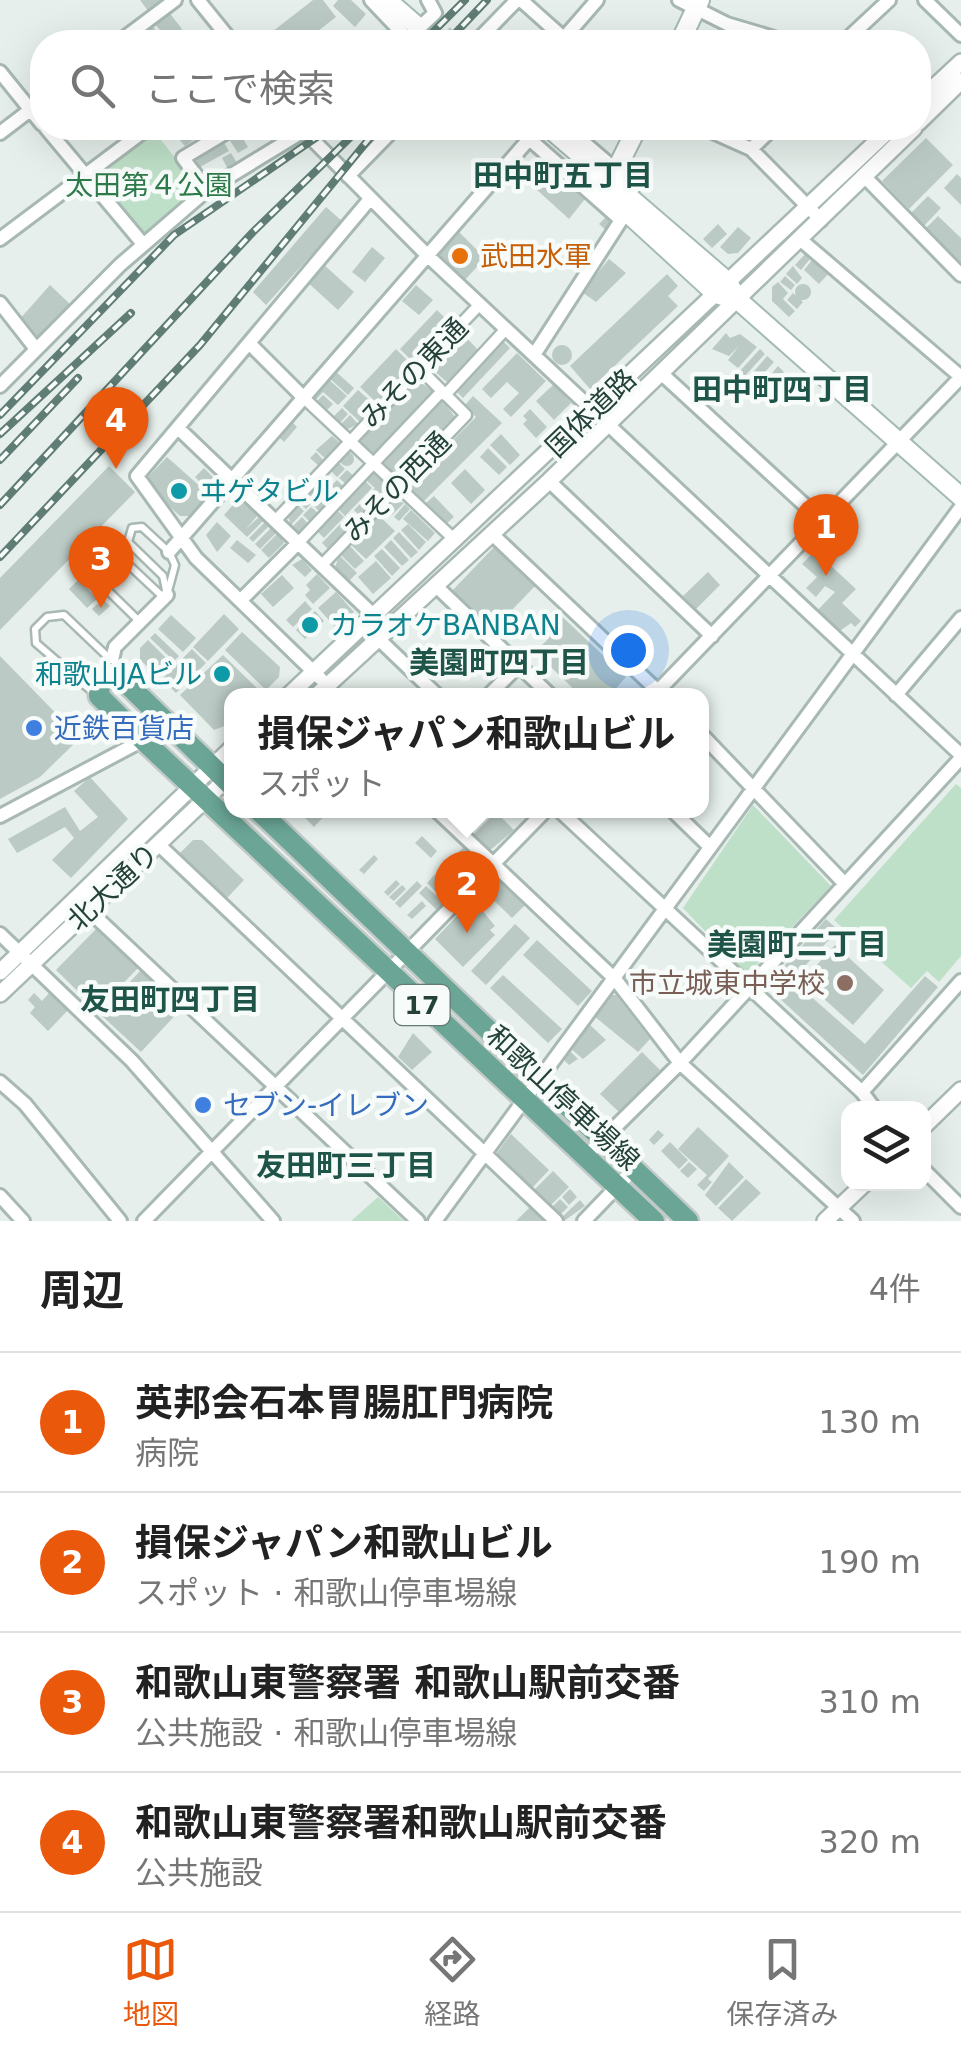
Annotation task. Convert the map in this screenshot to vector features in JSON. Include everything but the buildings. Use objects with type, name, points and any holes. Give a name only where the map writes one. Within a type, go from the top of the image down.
[{"type":"main road","points":[[387,0],[416,25]]},
{"type":"main road","points":[[405,0],[416,25]]},
{"type":"main road","points":[[684,30],[692,3]]},
{"type":"main road","points":[[541,140],[738,300],[961,497]]},
{"type":"main road","points":[[561,140],[630,213]]},
{"type":"main road","points":[[630,213],[635,190],[616,170],[631,140]]},
{"type":"main road","points":[[99,696],[97,684],[109,665],[224,776]]},
{"type":"main road","name":"和歌山停車場線","points":[[99,696],[224,817]]},
{"type":"main road","name":"和歌山停車場線","points":[[225,818],[654,1221]]},
{"type":"main road","name":"和歌山停車場線","points":[[266,818],[688,1221]]},
{"type":"street","points":[[135,30],[175,0]]},
{"type":"street","points":[[198,0],[222,30]]},
{"type":"street","points":[[371,0],[416,25]]},
{"type":"street","points":[[488,30],[519,0],[554,30]]},
{"type":"street","points":[[574,30],[597,0]]},
{"type":"street","points":[[857,30],[889,0]]},
{"type":"street","points":[[925,0],[961,35]]},
{"type":"street","points":[[692,3],[758,30]]},
{"type":"street","points":[[931,90],[961,62]]},
{"type":"street","points":[[0,72],[30,99]]},
{"type":"street","name":"国体道路","points":[[931,110],[961,81]]},
{"type":"street","points":[[0,133],[30,110]]},
{"type":"street","points":[[56,140],[143,244]]},
{"type":"street","points":[[0,239],[132,140]]},
{"type":"street","points":[[208,190],[183,158],[214,140]]},
{"type":"street","points":[[0,386],[143,244],[208,190],[287,140]]},
{"type":"street","points":[[314,140],[427,255],[961,757],[680,1063],[586,1156]]},
{"type":"street","points":[[348,176],[383,140]]},
{"type":"street","points":[[169,552],[186,538],[302,396],[526,140]]},
{"type":"street","points":[[581,140],[616,170]]},
{"type":"street","points":[[731,140],[751,149],[821,220]]},
{"type":"street","points":[[751,149],[760,140]]},
{"type":"street","name":"国体道路","points":[[297,688],[594,412],[878,140]]},
{"type":"street","name":"国体道路","points":[[323,688],[549,481],[901,140]]},
{"type":"street","points":[[865,177],[961,275]]},
{"type":"street","points":[[316,688],[242,600],[196,558],[186,538],[143,490],[137,476],[370,198]]},
{"type":"street","points":[[534,355],[630,213]]},
{"type":"street","points":[[664,688],[961,377],[801,240]]},
{"type":"street","points":[[0,303],[36,349]]},
{"type":"street","name":"みその東通","points":[[276,520],[480,304]]},
{"type":"street","points":[[242,600],[506,330]]},
{"type":"street","points":[[249,343],[302,396]]},
{"type":"street","name":"みその西通","points":[[322,565],[466,415],[418,368]]},
{"type":"street","points":[[661,373],[822,520]]},
{"type":"street","name":"みその東通","points":[[302,396],[456,541]]},
{"type":"street","points":[[179,429],[322,565],[431,688]]},
{"type":"street","points":[[549,481],[712,636]]},
{"type":"street","points":[[435,1221],[961,507]]},
{"type":"street","points":[[492,534],[652,688]]},
{"type":"street","points":[[436,586],[543,688]]},
{"type":"street","points":[[109,665],[140,622],[165,596]]},
{"type":"street","points":[[896,695],[961,618]]},
{"type":"street","points":[[496,688],[519,665]]},
{"type":"street","points":[[0,816],[143,740]]},
{"type":"street","points":[[709,743],[845,884]]},
{"type":"street","name":"北大通り","points":[[0,994],[27,957],[199,793],[224,778]]},
{"type":"street","name":"北大通り","points":[[82,905],[158,844],[199,793]]},
{"type":"street","points":[[444,818],[615,979],[680,1063],[853,1221]]},
{"type":"street","points":[[144,1221],[410,954],[538,818]]},
{"type":"street","points":[[569,818],[869,1101]]},
{"type":"street","points":[[680,818],[710,846]]},
{"type":"street","points":[[158,844],[556,1221]]},
{"type":"street","points":[[82,905],[418,1221]]},
{"type":"street","points":[[0,934],[132,1060],[273,1221]]},
{"type":"street","name":"北大通り","points":[[0,972],[27,957]]},
{"type":"street","points":[[862,1092],[960,982]]},
{"type":"street","points":[[0,1082],[24,1104],[120,1221]]},
{"type":"street","points":[[931,1119],[961,1090]]},
{"type":"street","points":[[584,1221],[634,1169]]},
{"type":"street","points":[[931,1177],[961,1206]]},
{"type":"street","points":[[825,1221],[857,1191]]},
{"type":"street","points":[[0,1196],[18,1219]]},
{"type":"lane","points":[[142,528],[169,552],[175,566],[165,596],[163,576],[128,542],[128,532],[142,528]]},
{"type":"lane","points":[[140,622],[91,574],[92,564],[103,554],[116,552],[165,596]]},
{"type":"lane","points":[[99,696],[80,685],[36,643],[35,630],[46,617],[64,615],[109,665]]},
{"type":"green space","name":"太田第４公園","points":[[143,140],[161,140],[201,191],[143,235],[97,179]]},
{"type":"green space","points":[[956,784],[961,788],[961,956],[939,982],[927,971],[911,988],[834,920]]},
{"type":"green space","points":[[753,805],[831,886],[747,975],[683,908]]},
{"type":"green space","points":[[378,1197],[404,1221],[351,1221]]},
{"type":"tunnel","points":[[423,17],[439,30]]},
{"type":"railway","points":[[435,30],[465,0]]},
{"type":"railway","points":[[458,30],[487,0]]},
{"type":"railway","points":[[0,415],[174,235],[313,140]]},
{"type":"railway","points":[[0,505],[253,232],[348,140]]},
{"type":"railway","points":[[0,557],[200,345],[368,140]]},
{"type":"railway","points":[[0,434],[131,313]]},
{"type":"railway","points":[[0,460],[78,378]]},
{"type":"place","name":"武田水軍","points":[[460,256]]},
{"type":"place","name":"和歌山東警察署和歌山駅前交番","points":[[116,469]]},
{"type":"place","name":"ヰゲタビル","points":[[179,491]]},
{"type":"place","name":"英邦会石本胃腸肛門病院","points":[[826,576]]},
{"type":"place","name":"和歌山東警察署 和歌山駅前交番","points":[[101,608]]},
{"type":"place","name":"カラオケBANBAN","points":[[310,625]]},
{"type":"place","name":"和歌山JAビル","points":[[222,674]]},
{"type":"place","name":"近鉄百貨店","points":[[34,728]]},
{"type":"place","name":"損保ジャパン和歌山ビル","points":[[467,933]]},
{"type":"place","name":"市立城東中学校","points":[[845,983]]},
{"type":"place","name":"セブン-イレブン","points":[[203,1105]]},
{"type":"district","name":"田中町五丁目","points":[[563,175]]},
{"type":"district","name":"田中町四丁目","points":[[782,389]]},
{"type":"district","name":"美園町四丁目","points":[[499,662]]},
{"type":"district","name":"美園町二丁目","points":[[797,944]]},
{"type":"district","name":"友田町四丁目","points":[[170,999]]},
{"type":"district","name":"友田町三丁目","points":[[346,1165]]}]
